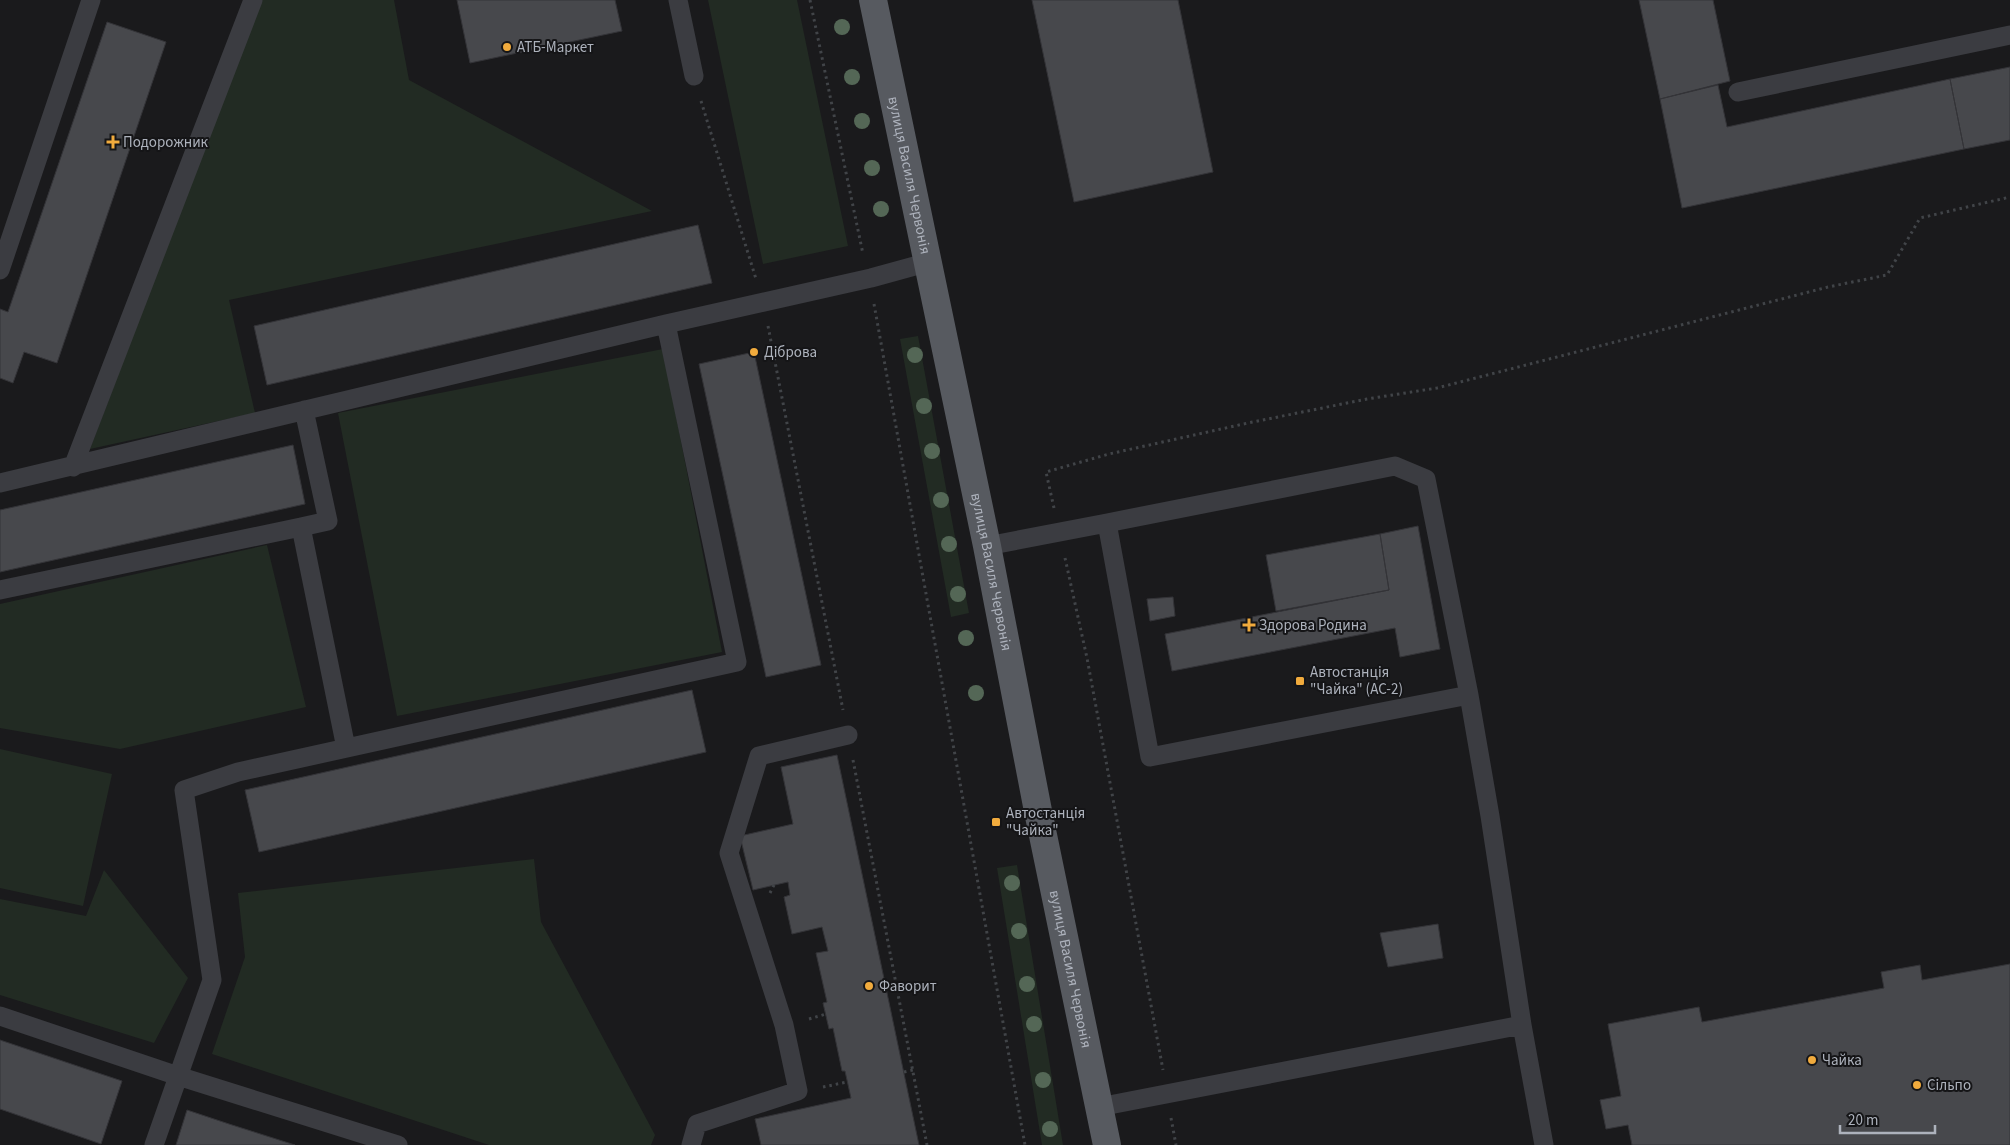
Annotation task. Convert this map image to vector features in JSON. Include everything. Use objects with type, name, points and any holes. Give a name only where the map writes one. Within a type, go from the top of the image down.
[{"type":"main road","name":"вулиця Василя Червонія","points":[[873,0],[988,546],[1038,811],[1107,1145]]},
{"type":"lane","points":[[0,270],[91,0]]},
{"type":"lane","points":[[73,467],[254,0]]},
{"type":"lane","points":[[678,0],[694,76]]},
{"type":"lane","points":[[1738,92],[2010,34]]},
{"type":"lane","points":[[0,483],[666,324],[871,278],[929,262]]},
{"type":"lane","points":[[154,1145],[212,980],[184,790],[238,772],[736,662],[666,324]]},
{"type":"lane","points":[[0,590],[328,521],[304,410]]},
{"type":"lane","points":[[988,546],[1395,466],[1426,479],[1469,695],[1490,816],[1522,1025],[1544,1145]]},
{"type":"lane","points":[[1107,524],[1150,757],[1469,695]]},
{"type":"lane","points":[[300,527],[346,748]]},
{"type":"lane","points":[[691,1145],[697,1124],[798,1091],[784,1025],[729,852],[759,756],[848,735]]},
{"type":"lane","points":[[0,1016],[178,1076],[398,1145]]},
{"type":"lane","points":[[1100,1107],[1522,1025]]},
{"type":"path","points":[[810,0],[862,252],[871,278],[1025,1145]]},
{"type":"path","points":[[694,76],[763,302]]},
{"type":"path","points":[[1176,1145],[1087,658],[1046,472],[1109,454],[1248,423],[1437,388],[1828,287],[1887,276],[1920,218],[2010,197]]},
{"type":"path","points":[[904,1072],[913,1070]]},
{"type":"shaded area","points":[[260,0],[394,0],[409,80],[652,211],[229,300],[255,413],[90,449]]},
{"type":"shaded area","points":[[708,0],[797,0],[848,246],[763,264]]},
{"type":"shaded area","points":[[918,336],[969,613],[951,617],[900,339]]},
{"type":"shaded area","points":[[663,349],[722,652],[397,716],[338,413]]},
{"type":"shaded area","points":[[267,545],[306,707],[120,749],[0,728],[0,604]]},
{"type":"shaded area","points":[[0,749],[112,774],[83,906],[0,888]]},
{"type":"shaded area","points":[[534,859],[541,922],[655,1135],[651,1145],[489,1145],[212,1054],[245,957],[238,893]]},
{"type":"shaded area","points":[[1017,865],[1063,1145],[1042,1145],[997,868]]},
{"type":"shaded area","points":[[104,870],[188,978],[154,1043],[0,995],[0,899],[86,916]]},
{"type":"building","name":"АТБ-Маркет","points":[[457,0],[615,0],[622,31],[470,63]]},
{"type":"building","points":[[1032,0],[1178,0],[1213,172],[1074,202]]},
{"type":"building","points":[[1639,0],[1713,0],[1730,81],[1660,99]]},
{"type":"building","points":[[107,22],[166,42],[57,363],[24,352],[13,383],[0,378],[0,309],[8,312]]},
{"type":"building","points":[[2010,67],[2010,140],[1964,149],[1950,79]]},
{"type":"building","points":[[1950,79],[1964,149],[1682,208],[1660,99],[1718,85],[1727,127]]},
{"type":"building","points":[[698,225],[712,283],[267,385],[254,326]]},
{"type":"building","points":[[754,352],[821,665],[766,677],[699,364]]},
{"type":"building","points":[[293,445],[305,504],[0,572],[0,510]]},
{"type":"building","points":[[1418,526],[1440,649],[1400,657],[1395,628],[1172,671],[1165,634],[1389,590],[1380,534]]},
{"type":"building","points":[[1380,534],[1389,590],[1276,611],[1266,555]]},
{"type":"building","points":[[1173,597],[1175,616],[1150,621],[1147,599]]},
{"type":"building","points":[[692,690],[706,752],[259,852],[245,790]]},
{"type":"building","points":[[837,755],[919,1145],[761,1145],[755,1119],[851,1098],[845,1071],[842,1071],[833,1028],[829,1029],[823,1003],[827,1002],[816,953],[828,951],[822,927],[792,934],[784,897],[790,895],[788,882],[753,890],[740,836],[793,824],[781,767]]},
{"type":"building","points":[[1438,924],[1443,958],[1388,967],[1380,933]]},
{"type":"building","name":"Чайка","points":[[2010,964],[2010,1145],[1632,1145],[1628,1125],[1606,1129],[1600,1100],[1621,1096],[1608,1024],[1699,1007],[1702,1022],[1884,988],[1881,972],[1920,965],[1922,980]]},
{"type":"building","points":[[0,1040],[122,1081],[101,1144],[0,1109]]},
{"type":"building","points":[[187,1110],[229,1124],[295,1145],[176,1145]]},
{"type":"place","name":"АТБ-Маркет","points":[[507,47]]},
{"type":"place","name":"Подорожник","points":[[113,142]]},
{"type":"place","name":"Діброва","points":[[754,352]]},
{"type":"place","name":"Здорова Родина","points":[[1249,625]]},
{"type":"place","name":"Автостанція \"Чайка\" (АС-2)","points":[[1300,681]]},
{"type":"place","name":"Автостанція \"Чайка\"","points":[[996,822]]},
{"type":"place","name":"Фаворит","points":[[869,986]]},
{"type":"place","name":"Чайка","points":[[1812,1060]]},
{"type":"place","name":"Сільпо","points":[[1917,1085]]}]
